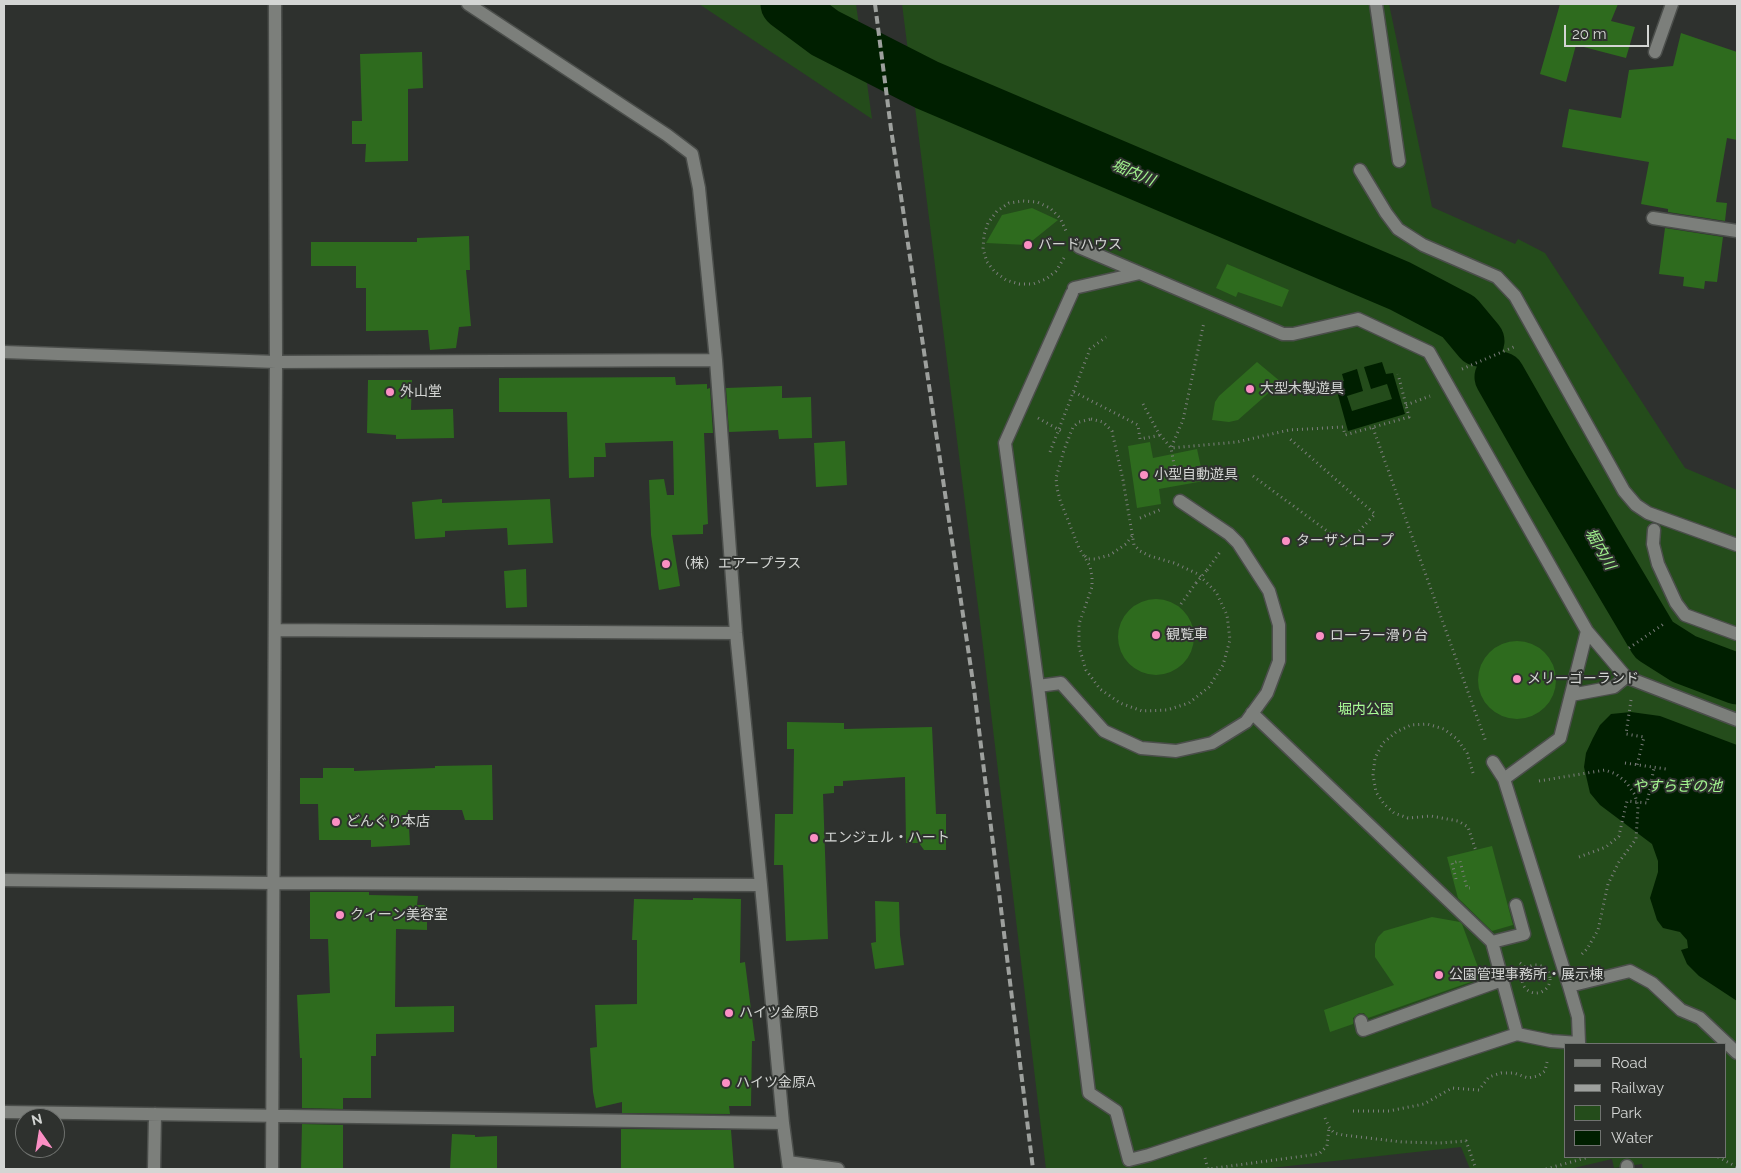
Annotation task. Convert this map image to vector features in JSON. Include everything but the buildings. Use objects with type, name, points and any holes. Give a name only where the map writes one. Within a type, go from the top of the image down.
[{"type":"street","points":[[272,1169],[276,4]]},
{"type":"street","points":[[468,4],[667,135],[692,154],[699,188],[716,360],[736,633],[788,1166],[838,1169]]},
{"type":"street","points":[[1376,4],[1400,161]]},
{"type":"street","points":[[1655,52],[1672,4]]},
{"type":"street","points":[[1360,170],[1398,229],[1423,245],[1497,277],[1515,296],[1624,491],[1636,505],[1648,513],[1737,546]]},
{"type":"street","points":[[1653,218],[1737,231]]},
{"type":"street","points":[[1079,247],[1283,334],[1293,334],[1358,319],[1429,352],[1587,631],[1626,677],[1737,720]]},
{"type":"street","points":[[1140,273],[1073,290],[1006,443],[1089,1093],[1116,1111],[1129,1160],[1517,1034],[1551,1041],[1579,1043],[1578,1018],[1569,986],[1504,779],[1494,762]]},
{"type":"street","points":[[4,352],[276,362],[716,360]]},
{"type":"street","points":[[1038,686],[1061,683],[1104,731],[1141,748],[1176,751],[1212,743],[1246,722],[1268,693],[1279,661],[1279,625],[1269,592],[1238,543],[1229,534],[1180,501]]},
{"type":"street","points":[[1654,530],[1653,544],[1658,564],[1676,603],[1678,615],[1685,614],[1737,634]]},
{"type":"street","points":[[275,630],[736,633]]},
{"type":"street","points":[[1504,779],[1560,738],[1587,631]]},
{"type":"street","points":[[1571,695],[1614,687],[1626,677]]},
{"type":"street","points":[[1252,713],[1492,942],[1517,1034]]},
{"type":"street","points":[[4,880],[274,883],[761,884]]},
{"type":"street","points":[[1492,942],[1524,934],[1516,905]]},
{"type":"street","points":[[1569,986],[1630,971],[1652,984],[1681,1010],[1700,1018],[1737,1053]]},
{"type":"street","points":[[1360,1021],[1363,1030],[1502,980]]},
{"type":"street","points":[[4,1112],[783,1123]]},
{"type":"street","points":[[154,1169],[155,1114]]},
{"type":"path","points":[[1065,252],[1064,259],[1056,271],[1046,279],[1033,284],[1019,284],[1006,280],[995,272],[987,262],[983,249],[984,235],[988,222],[997,211],[1009,203],[1023,200],[1037,202],[1050,208],[1060,218],[1066,231],[1079,247]]},
{"type":"path","points":[[1066,231],[1066,238]]},
{"type":"path","points":[[1171,448],[1183,420],[1208,302]]},
{"type":"path","points":[[1050,452],[1090,349],[1106,337]]},
{"type":"path","points":[[1444,378],[1516,346]]},
{"type":"path","points":[[1171,448],[1237,442],[1289,430],[1343,427],[1345,436],[1409,417],[1398,374]]},
{"type":"path","points":[[1074,392],[1138,425],[1140,439],[1161,435]]},
{"type":"path","points":[[1142,404],[1171,448],[1180,501]]},
{"type":"path","points":[[1022,408],[1061,431]]},
{"type":"path","points":[[1091,419],[1099,420],[1112,431],[1123,480],[1132,536],[1134,545],[1140,551],[1198,574],[1216,592],[1227,615],[1230,640],[1224,665],[1209,687],[1189,703],[1166,710],[1142,710],[1120,703],[1100,690],[1086,670],[1079,647],[1079,624],[1092,582],[1090,566],[1082,554],[1058,494],[1056,478],[1067,440],[1079,422],[1091,419]]},
{"type":"path","points":[[1374,428],[1494,762]]},
{"type":"path","points":[[1252,476],[1346,545],[1375,514],[1290,439]]},
{"type":"path","points":[[1082,554],[1088,559],[1110,555],[1126,544],[1132,536]]},
{"type":"path","points":[[1181,604],[1206,570]]},
{"type":"path","points":[[1622,652],[1678,615]]},
{"type":"path","points":[[1632,697],[1626,734],[1644,737],[1637,765]]},
{"type":"path","points":[[1476,851],[1468,827],[1458,821],[1431,816],[1408,818],[1389,809],[1376,792],[1373,775],[1375,758],[1383,743],[1396,732],[1411,726],[1427,724],[1444,729],[1457,739],[1467,753],[1471,769],[1477,779]]},
{"type":"path","points":[[1625,763],[1666,769]]},
{"type":"path","points":[[1579,857],[1606,846],[1619,836],[1627,801],[1647,803],[1654,768]]},
{"type":"path","points":[[1533,782],[1605,770],[1616,774],[1626,782],[1635,795],[1638,807],[1636,839],[1619,862],[1608,884],[1598,930],[1587,949],[1578,957]]},
{"type":"path","points":[[1457,882],[1452,863],[1460,861],[1467,888],[1470,888]]},
{"type":"path","points":[[1518,962],[1536,971],[1551,969]]},
{"type":"path","points":[[1535,966],[1544,968],[1547,971],[1550,980],[1543,991],[1531,992],[1524,986],[1522,978],[1526,970],[1535,966]]},
{"type":"path","points":[[1334,1094],[1338,1104],[1343,1109],[1349,1111],[1389,1111],[1424,1104],[1452,1088],[1479,1090],[1489,1077],[1501,1073],[1528,1078],[1538,1076],[1545,1071],[1547,1063],[1540,1039]]},
{"type":"path","points":[[1317,1099],[1329,1127],[1334,1133],[1402,1142],[1440,1143],[1466,1141],[1476,1169]]},
{"type":"path","points":[[1199,1138],[1208,1169],[1319,1154],[1326,1146],[1329,1127]]},
{"type":"path","points":[[1546,1169],[1585,1158]]},
{"type":"path","points":[[1720,1158],[1737,1167]]},
{"type":"green space","points":[[699,4],[856,4],[872,119]]},
{"type":"green space","name":"堀内公園","points":[[902,4],[1389,4],[1432,207],[1515,244],[1518,239],[1545,253],[1685,468],[1737,490],[1737,1169],[1643,1169],[1642,1164],[1614,1168],[1612,1159],[1570,1169],[1470,1169],[1461,1147],[1262,1169],[1046,1169],[982,638]]},
{"type":"water","points":[[1382,362],[1386,374],[1393,373],[1405,414],[1348,431],[1335,384],[1344,381],[1342,374],[1357,369],[1363,391],[1347,396],[1352,411],[1392,399],[1387,384],[1371,389],[1364,367]]},
{"type":"water","name":"やすらぎの池","points":[[1631,712],[1660,716],[1737,745],[1737,1001],[1699,976],[1687,964],[1681,950],[1688,948],[1687,940],[1680,932],[1663,928],[1657,920],[1650,898],[1658,872],[1658,861],[1652,844],[1600,805],[1590,793],[1584,767],[1586,753],[1593,738],[1600,725],[1611,714]]},
{"type":"waterway","name":"堀内川","points":[[786,4],[825,33],[927,85],[1400,286],[1459,317],[1479,341]]},
{"type":"waterway","name":"堀内川","points":[[1500,377],[1654,640],[1684,659],[1737,679]]},
{"type":"railway","points":[[875,4],[891,129],[974,689],[1033,1169]]},
{"type":"place","name":"バードハウス","points":[[1028,245]]},
{"type":"place","name":"大型木製遊具","points":[[1250,389]]},
{"type":"place","name":"外山堂","points":[[390,392]]},
{"type":"place","name":"小型自動遊具","points":[[1144,475]]},
{"type":"place","name":"ターザンロープ","points":[[1286,541]]},
{"type":"place","name":"（株）エアープラス","points":[[666,564]]},
{"type":"place","name":"観覧車","points":[[1156,635]]},
{"type":"place","name":"ローラー滑り台","points":[[1320,636]]},
{"type":"place","name":"メリーゴーランド","points":[[1517,679]]},
{"type":"place","name":"どんぐり本店","points":[[336,822]]},
{"type":"place","name":"エンジェル・ハート","points":[[814,838]]},
{"type":"place","name":"クィーン美容室","points":[[340,915]]},
{"type":"place","name":"公園管理事務所・展示棟","points":[[1439,975]]},
{"type":"place","name":"ハイツ金原B","points":[[729,1013]]},
{"type":"place","name":"ハイツ金原A","points":[[726,1083]]}]
